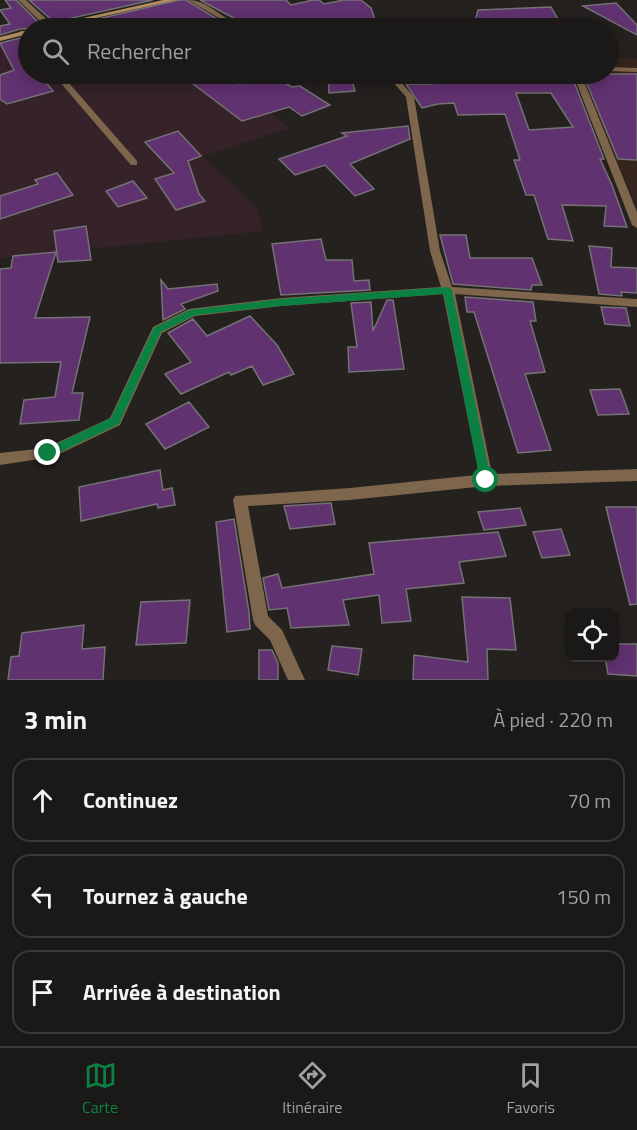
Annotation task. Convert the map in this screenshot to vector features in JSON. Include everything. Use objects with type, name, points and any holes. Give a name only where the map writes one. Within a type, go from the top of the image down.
[{"type":"main road","points":[[92,18],[173,0]]},
{"type":"main road","points":[[0,39],[18,36]]},
{"type":"street","points":[[22,0],[38,18]]},
{"type":"street","points":[[192,0],[223,18]]},
{"type":"street","points":[[619,69],[637,70]]},
{"type":"street","points":[[66,84],[134,163]]},
{"type":"street","points":[[399,84],[410,97],[435,251],[448,290],[486,480]]},
{"type":"street","points":[[582,84],[637,225]]},
{"type":"street","points":[[0,459],[48,453],[116,421],[157,330],[193,312],[281,302],[448,290],[637,303]]},
{"type":"street","points":[[297,680],[276,635],[261,620],[240,500],[350,494],[486,480],[637,475]]},
{"type":"shaded area","points":[[10,40],[13,44],[18,43],[18,84],[260,84],[257,101],[289,128],[203,156],[258,210],[263,231],[0,258],[0,42]]},
{"type":"shaded area","points":[[619,58],[637,59],[637,207],[583,84],[619,84]]},
{"type":"building","points":[[5,0],[16,0],[34,18],[18,18],[18,30],[0,35],[0,26],[10,24],[0,10],[11,8]]},
{"type":"building","points":[[29,0],[153,0],[72,18],[49,18]]},
{"type":"building","points":[[186,0],[216,18],[102,18]]},
{"type":"building","points":[[200,0],[286,0],[291,5],[313,0],[319,0],[324,4],[344,0],[361,0],[371,8],[374,18],[234,18]]},
{"type":"building","points":[[616,3],[637,25],[637,35],[619,25],[619,18],[605,18],[583,6]]},
{"type":"building","points":[[551,7],[557,18],[476,18],[478,10]]},
{"type":"building","points":[[18,38],[18,84],[47,84],[53,91],[7,104],[0,99],[0,75],[14,70],[0,43]]},
{"type":"building","points":[[619,74],[637,74],[637,160],[618,159],[587,84],[619,84]]},
{"type":"building","points":[[193,84],[300,86],[330,105],[302,116],[289,107],[242,121]]},
{"type":"building","points":[[329,84],[353,84],[355,91],[329,93]]},
{"type":"building","points":[[406,84],[575,84],[604,159],[600,159],[627,227],[604,226],[606,206],[562,205],[573,241],[548,239],[534,195],[526,195],[514,160],[520,160],[505,114],[458,115],[454,103],[422,108]],"holes":[[[516,93],[551,93],[573,127],[529,130]]]},
{"type":"building","points":[[408,126],[410,139],[350,164],[374,189],[355,196],[325,165],[295,175],[279,159],[347,136],[342,133]]},
{"type":"building","points":[[178,131],[201,156],[188,161],[199,194],[205,201],[176,210],[155,179],[174,173],[145,142]]},
{"type":"building","points":[[57,173],[73,195],[0,219],[0,196],[38,184],[35,180]]},
{"type":"building","points":[[133,181],[147,198],[118,207],[106,191]]},
{"type":"building","points":[[86,226],[91,260],[58,262],[54,231]]},
{"type":"building","points":[[440,235],[466,235],[470,258],[532,258],[542,285],[532,285],[531,290],[453,284]]},
{"type":"building","points":[[321,239],[326,260],[352,260],[354,281],[369,280],[370,290],[281,295],[272,244]]},
{"type":"building","points":[[589,246],[612,248],[611,267],[637,268],[637,293],[621,292],[622,296],[599,294]]},
{"type":"building","points":[[56,252],[35,318],[90,317],[72,393],[83,393],[79,420],[20,424],[24,400],[55,397],[61,362],[0,363],[0,269],[11,268],[13,256]]},
{"type":"building","points":[[161,280],[168,289],[217,284],[218,291],[181,304],[185,309],[163,320]]},
{"type":"building","points":[[465,297],[533,302],[536,321],[530,321],[545,372],[525,374],[551,450],[518,453],[474,312],[467,312]]},
{"type":"building","points":[[387,300],[393,300],[404,369],[349,372],[348,347],[357,347],[351,303],[371,302],[373,331]]},
{"type":"building","points":[[601,307],[626,308],[630,326],[605,324]]},
{"type":"building","points":[[250,316],[277,345],[294,374],[263,385],[252,366],[231,375],[229,372],[181,394],[165,374],[191,362],[168,333],[193,319],[207,336]]},
{"type":"building","points":[[620,389],[629,414],[598,415],[590,390]]},
{"type":"building","points":[[189,402],[209,427],[165,449],[146,424]]},
{"type":"building","points":[[160,470],[163,490],[172,488],[175,505],[158,508],[157,504],[81,521],[79,487]]},
{"type":"building","points":[[331,503],[335,524],[290,529],[284,506]]},
{"type":"building","points":[[606,507],[637,507],[637,604],[630,605]]},
{"type":"building","points":[[520,508],[526,525],[484,530],[478,512]]},
{"type":"building","points":[[234,519],[250,629],[227,632],[216,522]]},
{"type":"building","points":[[561,529],[570,555],[542,558],[533,532]]},
{"type":"building","points":[[498,532],[506,556],[459,562],[464,583],[406,589],[411,621],[382,623],[379,595],[343,600],[349,625],[291,628],[287,608],[269,610],[263,578],[278,574],[282,588],[374,574],[369,543]]},
{"type":"building","points":[[462,597],[510,598],[516,650],[487,649],[488,680],[413,680],[414,655],[468,662]]},
{"type":"building","points":[[190,600],[186,643],[136,645],[141,602]]},
{"type":"building","points":[[84,625],[82,649],[105,647],[103,680],[8,680],[11,657],[19,656],[22,633]]},
{"type":"building","points":[[619,644],[637,644],[637,676],[608,674],[606,662],[619,662]]},
{"type":"building","points":[[332,646],[362,649],[358,675],[328,670]]},
{"type":"building","points":[[259,650],[272,650],[278,663],[278,680],[259,680]]},
{"type":"route","points":[[48,453],[116,421],[157,330],[193,312],[281,302],[448,290],[486,480]]}]
